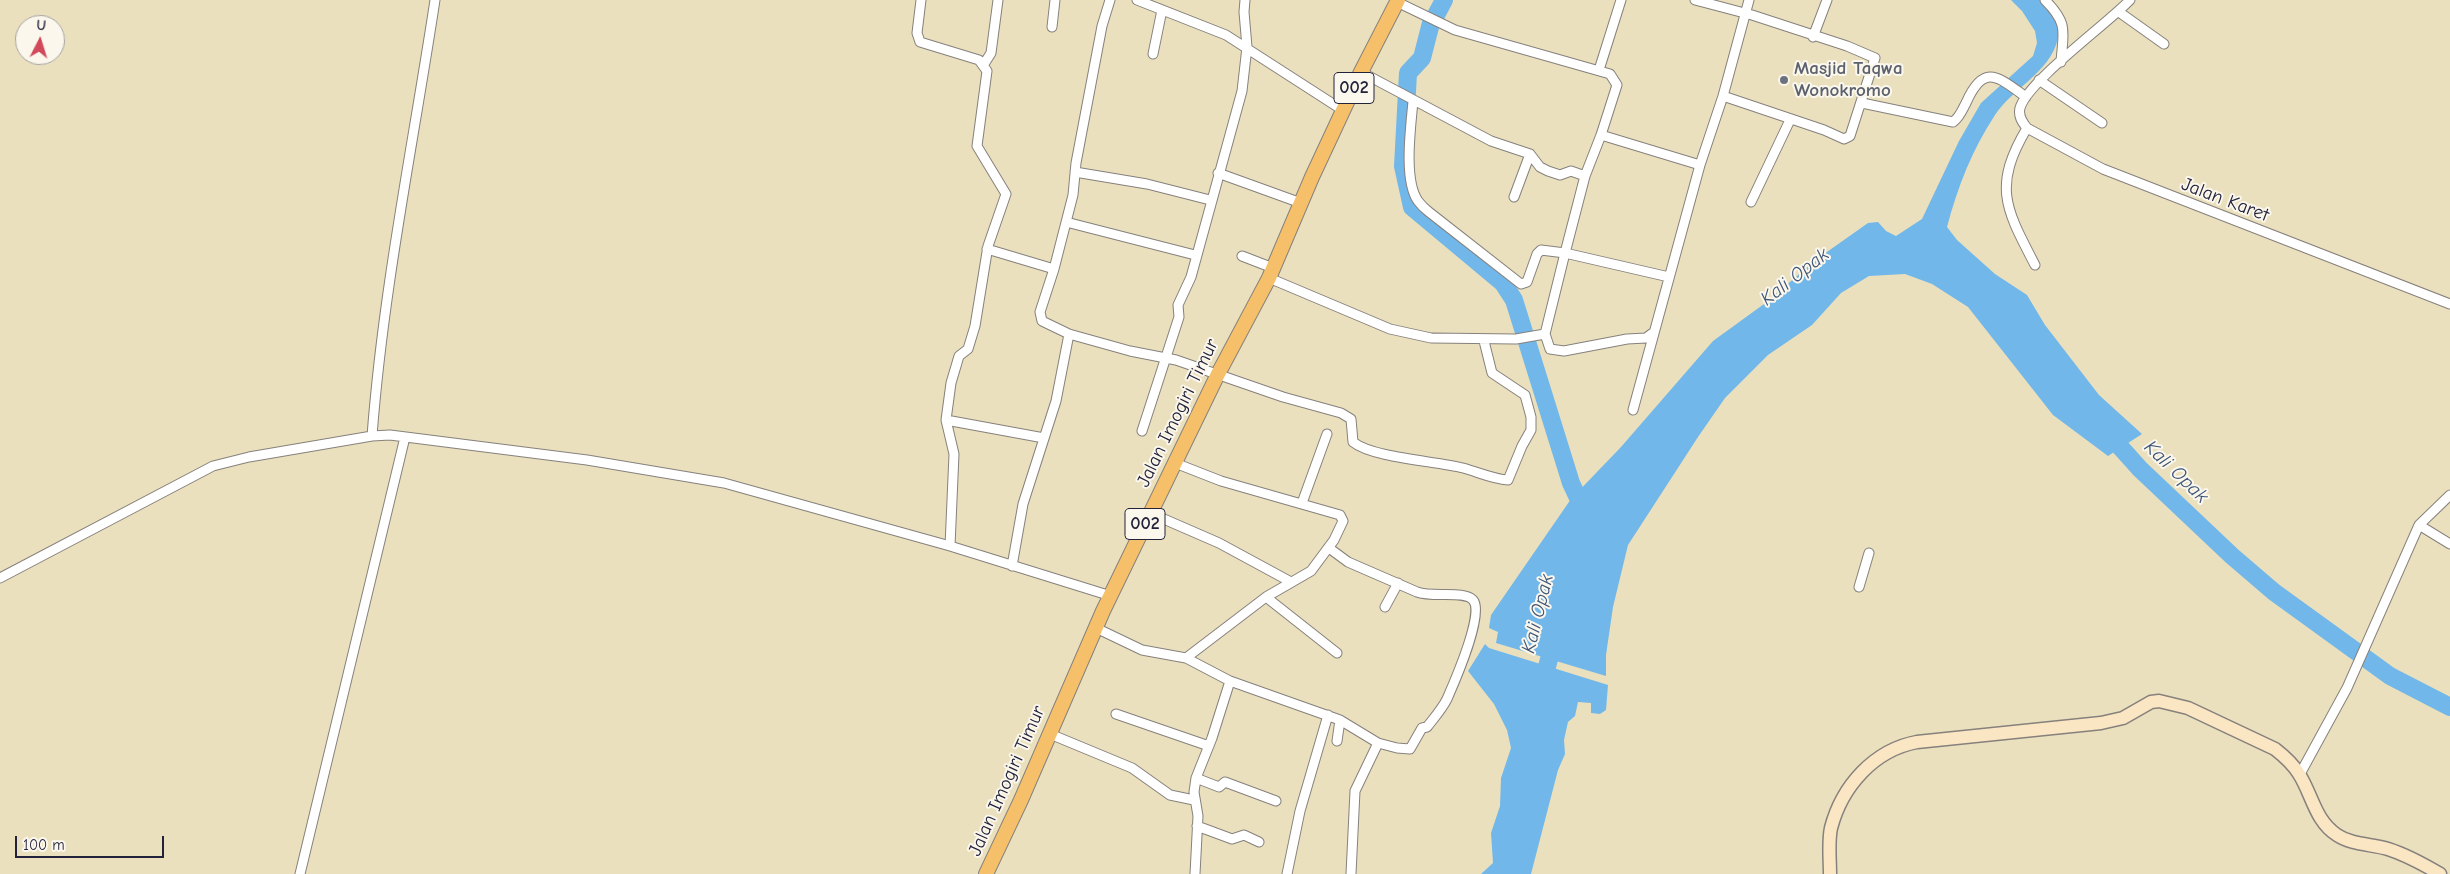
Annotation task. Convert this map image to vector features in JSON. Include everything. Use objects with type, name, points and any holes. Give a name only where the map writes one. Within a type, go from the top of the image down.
[{"type":"main road","name":"Jalan Imogiri Timur","points":[[986,874],[1096,628],[1150,513],[1218,374],[1271,273],[1361,72],[1398,1]]},
{"type":"street","points":[[372,436],[377,372],[395,243],[435,0]]},
{"type":"street","points":[[921,0],[917,33],[920,42],[979,60],[984,64],[987,71],[977,146],[1006,194],[987,249],[975,326],[968,349],[959,356],[957,361],[946,420],[954,454],[950,546]]},
{"type":"street","points":[[984,64],[991,53],[998,0]]},
{"type":"street","points":[[1052,27],[1055,0]]},
{"type":"street","points":[[1110,0],[1102,26],[1066,222],[1054,269],[1040,312],[1040,318],[1069,334],[1130,352],[1166,358],[1284,397],[1346,415],[1351,419],[1353,442],[1359,446],[1386,454],[1454,466],[1508,480],[1531,430],[1531,417],[1525,395],[1492,372],[1484,341]]},
{"type":"street","points":[[1137,0],[1226,35],[1344,111]]},
{"type":"street","points":[[1142,431],[1179,317],[1178,305],[1191,277],[1210,200],[1242,91],[1247,47],[1244,12],[1245,0]]},
{"type":"street","points":[[1599,70],[1621,0]]},
{"type":"street","points":[[1696,0],[1745,13],[1813,37],[1847,46],[1875,58],[1850,136],[1844,139],[1824,130],[1723,96]]},
{"type":"street","points":[[1633,410],[1700,165],[1723,96],[1748,0]]},
{"type":"street","points":[[1813,37],[1827,0]]},
{"type":"street","points":[[2045,0],[2059,14],[2063,26],[2061,62]]},
{"type":"street","points":[[2035,264],[2013,224],[2007,206],[2008,167],[2015,148],[2027,128],[2022,122],[2019,113],[2020,106],[2039,80],[2119,12],[2130,0]]},
{"type":"street","points":[[1398,1],[1455,30],[1544,57],[1610,74],[1617,85],[1585,176],[1541,335],[1550,349],[1564,351],[1627,338],[1646,338],[1655,331]]},
{"type":"street","points":[[1153,54],[1162,10]]},
{"type":"street","points":[[2119,12],[2164,44]]},
{"type":"street","points":[[1361,72],[1491,140],[1530,154],[1540,167],[1548,171],[1560,175],[1571,171],[1585,176]]},
{"type":"street","points":[[1862,103],[1953,122],[1961,113],[1978,83],[1988,76],[2002,79],[2026,97]]},
{"type":"street","points":[[2039,80],[2102,123]]},
{"type":"street","points":[[1410,99],[1410,166],[1412,188],[1417,200],[1429,212],[1521,284],[1527,282],[1540,250],[1565,253],[1669,277]]},
{"type":"street","points":[[1751,202],[1790,120]]},
{"type":"street","name":"Jalan Karet","points":[[2027,128],[2103,169],[2450,304]]},
{"type":"street","points":[[1601,135],[1700,165]]},
{"type":"street","points":[[1514,197],[1530,154]]},
{"type":"street","points":[[1075,172],[1147,184],[1210,200]]},
{"type":"street","points":[[1218,173],[1301,203]]},
{"type":"street","points":[[1066,222],[1195,255]]},
{"type":"street","points":[[987,249],[1054,269]]},
{"type":"street","points":[[1242,256],[1271,273],[1390,329],[1431,338],[1484,341],[1516,340],[1541,335]]},
{"type":"street","points":[[1012,566],[1023,504],[1056,401],[1069,334]]},
{"type":"street","points":[[946,420],[1044,438]]},
{"type":"street","points":[[1302,503],[1327,434]]},
{"type":"street","points":[[0,578],[213,466],[250,457],[372,436],[405,437],[587,460],[724,483],[950,546],[1111,596]]},
{"type":"street","points":[[300,874],[405,437]]},
{"type":"street","points":[[1175,463],[1221,481],[1302,503],[1342,517],[1334,540],[1311,571],[1266,597],[1186,658]]},
{"type":"street","points":[[2300,774],[2347,688],[2419,525],[2450,495]]},
{"type":"street","points":[[1150,513],[1219,543],[1291,582]]},
{"type":"street","points":[[2419,525],[2450,544]]},
{"type":"street","points":[[1096,628],[1142,650],[1186,658],[1230,680],[1328,715],[1340,720],[1378,743],[1410,749],[1422,728],[1427,727],[1446,700],[1475,625],[1476,604],[1472,598],[1453,594],[1427,596],[1348,562],[1329,548]]},
{"type":"street","points":[[1860,587],[1868,553]]},
{"type":"street","points":[[1385,607],[1398,583]]},
{"type":"street","points":[[1266,597],[1337,654]]},
{"type":"street","points":[[1195,874],[1198,816],[1194,800],[1196,778],[1209,746],[1230,680]]},
{"type":"street","points":[[1830,874],[1831,828],[1851,785],[1879,757],[1900,745],[2101,723],[2124,718],[2151,702],[2159,701],[2188,708],[2260,740],[2286,757],[2300,774],[2313,804],[2326,826],[2337,835],[2349,841],[2386,848],[2403,854],[2440,874]]},
{"type":"street","points":[[1116,714],[1209,746]]},
{"type":"street","points":[[1287,874],[1300,811],[1328,715]]},
{"type":"street","points":[[1337,741],[1340,720]]},
{"type":"street","points":[[1050,734],[1132,768],[1170,795],[1194,800]]},
{"type":"street","points":[[1351,874],[1355,791],[1378,743]]},
{"type":"street","points":[[1196,778],[1216,786],[1220,786],[1225,782],[1276,801]]},
{"type":"street","points":[[1197,826],[1232,840],[1244,836],[1259,842]]},
{"type":"water","points":[[2011,0],[2040,0],[2058,22],[2059,31],[2056,45],[2042,67],[2003,105],[1987,128],[1966,169],[1947,227],[1957,240],[1995,274],[2027,295],[2045,325],[2099,395],[2142,434],[2108,456],[2053,415],[1968,307],[1932,284],[1905,274],[1869,276],[1841,293],[1812,325],[1768,355],[1725,398],[1698,437],[1628,545],[1613,607],[1606,655],[1606,676],[1496,643],[1498,632],[1489,628],[1491,615],[1571,499],[1621,447],[1713,341],[1764,304],[1817,259],[1868,223],[1878,222],[1886,231],[1896,236],[1922,219],[1959,141],[1981,103],[2033,56],[2037,43],[2035,31],[2022,11]]},
{"type":"water","points":[[1485,644],[1489,648],[1608,685],[1606,710],[1600,714],[1591,713],[1591,703],[1578,702],[1575,716],[1568,722],[1564,740],[1565,754],[1558,770],[1531,874],[1481,874],[1493,863],[1491,833],[1500,806],[1501,778],[1511,748],[1507,730],[1494,704],[1468,671]]},
{"type":"waterway","points":[[1435,17],[1444,0]]},
{"type":"waterway","points":[[1431,23],[1422,58],[1408,73],[1403,166],[1412,207],[1503,283],[1514,300],[1571,483],[1586,515]]},
{"type":"waterway","name":"Kali Opak","points":[[2105,430],[2140,469],[2232,556],[2274,592],[2390,676],[2450,707]]},
{"type":"waterway","name":"Kali Opak","points":[[1541,689],[1555,637]]},
{"type":"place","name":"Masjid Taqwa Wonokromo","points":[[1784,80]]}]
